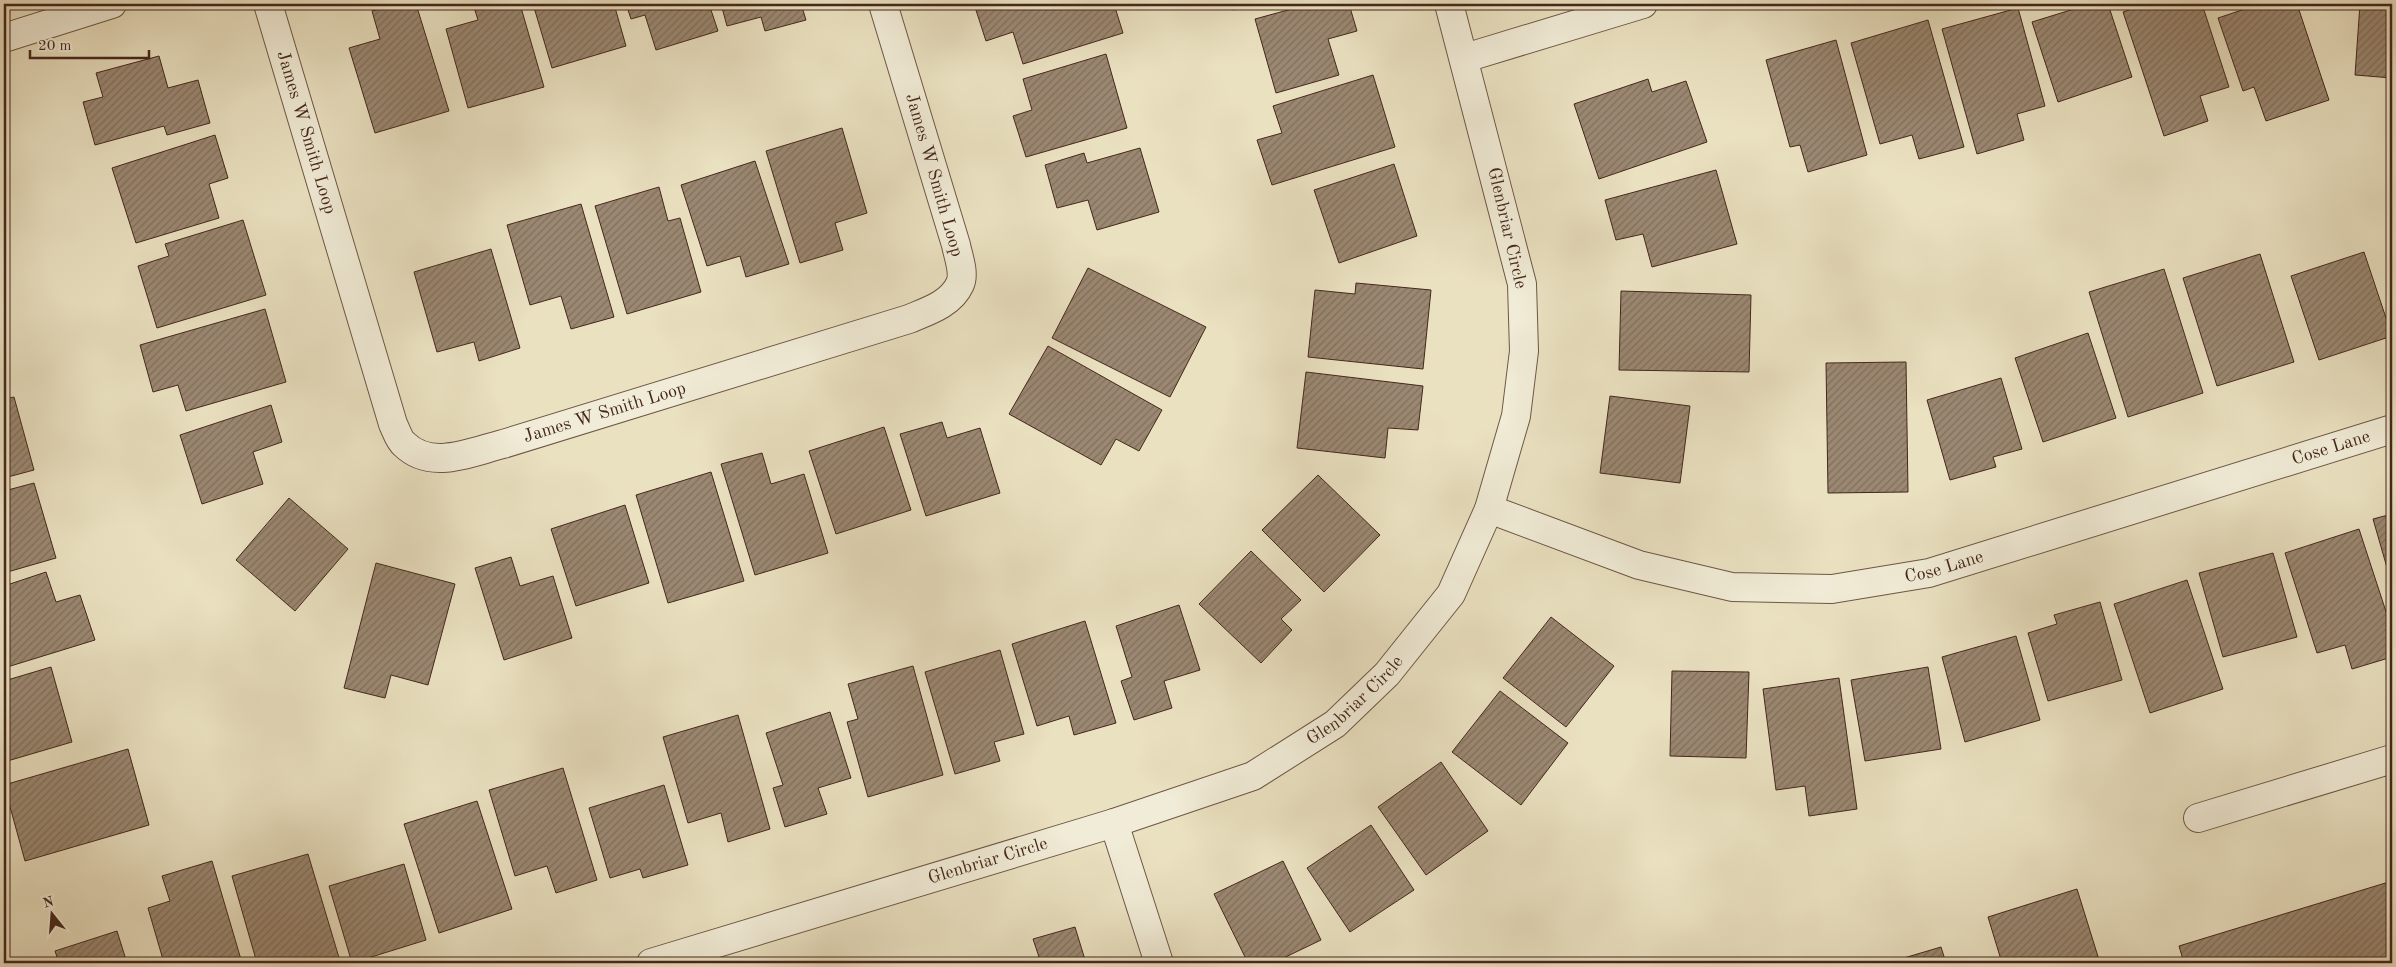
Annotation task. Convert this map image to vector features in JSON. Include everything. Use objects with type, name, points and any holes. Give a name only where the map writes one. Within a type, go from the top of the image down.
[{"type":"street","points":[[4,38],[112,4]]},
{"type":"street","name":"James W Smith Loop","points":[[268,4],[393,424],[402,444],[423,457],[442,459],[503,444],[909,319],[938,307],[952,295],[961,283],[961,268],[956,245],[883,4]]},
{"type":"street","name":"Glenbriar Circle","points":[[651,963],[1114,822],[1253,776],[1335,724],[1387,674],[1451,594],[1489,509],[1516,416],[1524,351],[1522,284],[1465,58],[1449,4]]},
{"type":"street","points":[[1465,58],[1643,4]]},
{"type":"street","name":"Cose Lane","points":[[1489,509],[1639,566],[1732,587],[1832,588],[1929,572],[2392,429]]},
{"type":"street","points":[[2198,818],[2392,759]]},
{"type":"street","points":[[1114,822],[1159,963]]},
{"type":"building","points":[[398,4],[416,4],[449,111],[375,133],[349,48],[380,39],[372,11]]},
{"type":"building","points":[[473,4],[520,4],[544,87],[468,108],[446,29],[478,20]]},
{"type":"building","points":[[533,4],[614,4],[626,46],[552,68]]},
{"type":"building","points":[[626,4],[709,4],[718,31],[656,50],[645,15],[631,19]]},
{"type":"building","points":[[721,4],[801,4],[806,20],[765,31],[761,17],[727,26]]},
{"type":"building","points":[[974,4],[1114,4],[1123,33],[1023,64],[1013,32],[986,41]]},
{"type":"building","points":[[1231,4],[1253,4],[1233,10]]},
{"type":"building","points":[[1310,4],[1349,4],[1357,31],[1328,39],[1339,75],[1276,93],[1255,19]]},
{"type":"building","points":[[2090,4],[2108,4],[2132,77],[2058,102],[2032,22]]},
{"type":"building","points":[[2147,4],[2202,4],[2229,87],[2200,96],[2208,121],[2164,136],[2123,12]]},
{"type":"building","points":[[2260,4],[2297,4],[2329,100],[2266,121],[2254,87],[2243,91],[2218,18]]},
{"type":"building","points":[[2360,4],[2392,4],[2392,78],[2355,75]]},
{"type":"building","points":[[2018,8],[2045,106],[2017,114],[2024,140],[1977,154],[1942,29]]},
{"type":"building","points":[[1928,20],[1964,147],[1919,159],[1912,135],[1880,144],[1851,43]]},
{"type":"building","points":[[1836,40],[1867,155],[1808,172],[1800,145],[1790,147],[1766,60]]},
{"type":"building","points":[[1106,54],[1127,128],[1026,157],[1013,116],[1032,110],[1023,79]]},
{"type":"building","points":[[159,56],[168,88],[198,80],[210,123],[167,135],[164,126],[95,145],[83,102],[103,97],[96,73]]},
{"type":"building","points":[[1373,75],[1395,147],[1272,185],[1257,140],[1282,133],[1273,106]]},
{"type":"building","points":[[1648,79],[1652,92],[1686,81],[1707,142],[1599,179],[1574,104]]},
{"type":"building","points":[[842,128],[867,213],[835,223],[843,250],[800,263],[766,151]]},
{"type":"building","points":[[215,135],[228,178],[209,184],[219,218],[136,243],[112,168]]},
{"type":"building","points":[[1140,148],[1159,212],[1097,230],[1088,200],[1057,208],[1045,165],[1084,153],[1087,163]]},
{"type":"building","points":[[755,161],[789,264],[746,277],[740,256],[707,266],[681,185]]},
{"type":"building","points":[[1394,164],[1417,236],[1339,263],[1314,190]]},
{"type":"building","points":[[1716,170],[1737,244],[1652,267],[1643,234],[1616,240],[1605,200]]},
{"type":"building","points":[[659,187],[668,221],[680,218],[701,292],[627,314],[595,206]]},
{"type":"building","points":[[581,204],[614,317],[571,329],[561,296],[530,305],[507,225]]},
{"type":"building","points":[[2392,217],[2392,233],[2388,218]]},
{"type":"building","points":[[243,220],[266,295],[157,328],[138,266],[169,256],[165,244]]},
{"type":"building","points":[[491,249],[520,348],[479,361],[474,342],[437,352],[414,272]]},
{"type":"building","points":[[2364,252],[2392,336],[2319,360],[2291,276]]},
{"type":"building","points":[[2260,254],[2294,362],[2217,386],[2183,278]]},
{"type":"building","points":[[1088,268],[1206,327],[1170,397],[1052,338]]},
{"type":"building","points":[[2164,269],[2203,393],[2128,417],[2089,292]]},
{"type":"building","points":[[1356,283],[1431,290],[1423,369],[1308,357],[1315,290],[1355,294]]},
{"type":"building","points":[[1621,291],[1751,295],[1749,372],[1619,370]]},
{"type":"building","points":[[265,309],[286,382],[186,411],[178,385],[153,392],[140,345]]},
{"type":"building","points":[[2088,333],[2116,418],[2043,442],[2015,358]]},
{"type":"building","points":[[1048,346],[1162,410],[1139,451],[1116,439],[1101,465],[1009,414]]},
{"type":"building","points":[[1906,362],[1908,492],[1828,493],[1826,363]]},
{"type":"building","points":[[1306,372],[1423,386],[1418,430],[1388,428],[1385,458],[1297,448]]},
{"type":"building","points":[[2001,378],[2022,449],[1993,457],[1996,467],[1950,480],[1927,400]]},
{"type":"building","points":[[1610,396],[1690,406],[1680,483],[1600,473]]},
{"type":"building","points":[[14,397],[34,470],[4,478],[4,399]]},
{"type":"building","points":[[271,405],[282,442],[253,452],[263,484],[202,504],[180,435]]},
{"type":"building","points":[[942,422],[947,438],[980,428],[1000,493],[926,516],[900,434]]},
{"type":"building","points":[[884,427],[911,510],[836,534],[809,451]]},
{"type":"building","points":[[762,453],[771,484],[804,474],[828,553],[755,575],[721,464]]},
{"type":"building","points":[[711,472],[744,581],[668,603],[636,495]]},
{"type":"building","points":[[1318,475],[1380,535],[1324,592],[1262,530]]},
{"type":"building","points":[[34,483],[56,558],[4,573],[4,491]]},
{"type":"building","points":[[289,498],[348,549],[295,611],[236,560]]},
{"type":"building","points":[[625,505],[649,583],[576,606],[551,529]]},
{"type":"building","points":[[2392,514],[2392,585],[2373,519]]},
{"type":"building","points":[[2359,529],[2392,630],[2392,657],[2352,669],[2345,645],[2317,653],[2285,553]]},
{"type":"building","points":[[1251,551],[1301,600],[1281,619],[1292,630],[1261,663],[1199,604]]},
{"type":"building","points":[[2273,553],[2297,637],[2223,657],[2199,573]]},
{"type":"building","points":[[511,557],[520,586],[553,576],[572,638],[504,660],[475,568]]},
{"type":"building","points":[[376,563],[455,584],[428,685],[391,675],[385,698],[344,688]]},
{"type":"building","points":[[46,572],[56,602],[80,595],[95,640],[4,668],[4,586]]},
{"type":"building","points":[[2187,580],[2223,689],[2150,713],[2114,604]]},
{"type":"building","points":[[2100,602],[2122,680],[2048,701],[2028,633],[2057,624],[2054,615]]},
{"type":"building","points":[[1179,605],[1200,670],[1164,681],[1172,708],[1134,720],[1121,681],[1132,677],[1116,626]]},
{"type":"building","points":[[1551,617],[1614,666],[1566,727],[1503,678]]},
{"type":"building","points":[[1085,621],[1116,723],[1074,735],[1069,716],[1037,726],[1012,644]]},
{"type":"building","points":[[2016,636],[2040,720],[1965,742],[1942,657]]},
{"type":"building","points":[[1000,650],[1024,734],[994,742],[1000,761],[955,774],[925,672]]},
{"type":"building","points":[[913,666],[943,775],[868,797],[847,722],[858,719],[848,684]]},
{"type":"building","points":[[51,667],[72,742],[4,762],[4,681]]},
{"type":"building","points":[[1928,667],[1941,749],[1865,761],[1851,680]]},
{"type":"building","points":[[1672,671],[1749,672],[1746,758],[1670,756]]},
{"type":"building","points":[[1839,678],[1857,809],[1809,816],[1805,786],[1776,790],[1763,689]]},
{"type":"building","points":[[1500,691],[1568,743],[1521,805],[1452,752]]},
{"type":"building","points":[[830,712],[851,778],[818,788],[827,814],[785,827],[773,788],[783,785],[766,733]]},
{"type":"building","points":[[738,715],[770,829],[728,842],[721,813],[688,823],[663,737]]},
{"type":"building","points":[[128,749],[149,825],[25,861],[4,785]]},
{"type":"building","points":[[1441,762],[1488,831],[1426,875],[1378,807]]},
{"type":"building","points":[[563,768],[597,880],[556,893],[547,866],[515,876],[489,790]]},
{"type":"building","points":[[664,785],[688,865],[643,878],[640,869],[610,878],[589,808]]},
{"type":"building","points":[[477,801],[512,909],[439,933],[404,824]]},
{"type":"building","points":[[1371,825],[1414,890],[1350,932],[1307,868]]},
{"type":"building","points":[[308,854],[340,961],[334,963],[257,963],[232,876]]},
{"type":"building","points":[[212,861],[242,963],[164,963],[148,908],[170,901],[162,876]]},
{"type":"building","points":[[1283,861],[1321,940],[1273,963],[1248,963],[1214,894]]},
{"type":"building","points":[[404,864],[426,940],[352,963],[329,886]]},
{"type":"building","points":[[2392,881],[2392,959],[2379,963],[2184,963],[2179,946]]},
{"type":"building","points":[[2077,889],[2100,963],[2002,963],[1988,917]]},
{"type":"building","points":[[1075,927],[1086,963],[1018,963],[1039,957],[1033,939]]},
{"type":"building","points":[[117,931],[127,963],[59,963],[55,951]]},
{"type":"building","points":[[1941,947],[1946,963],[1887,963]]}]
